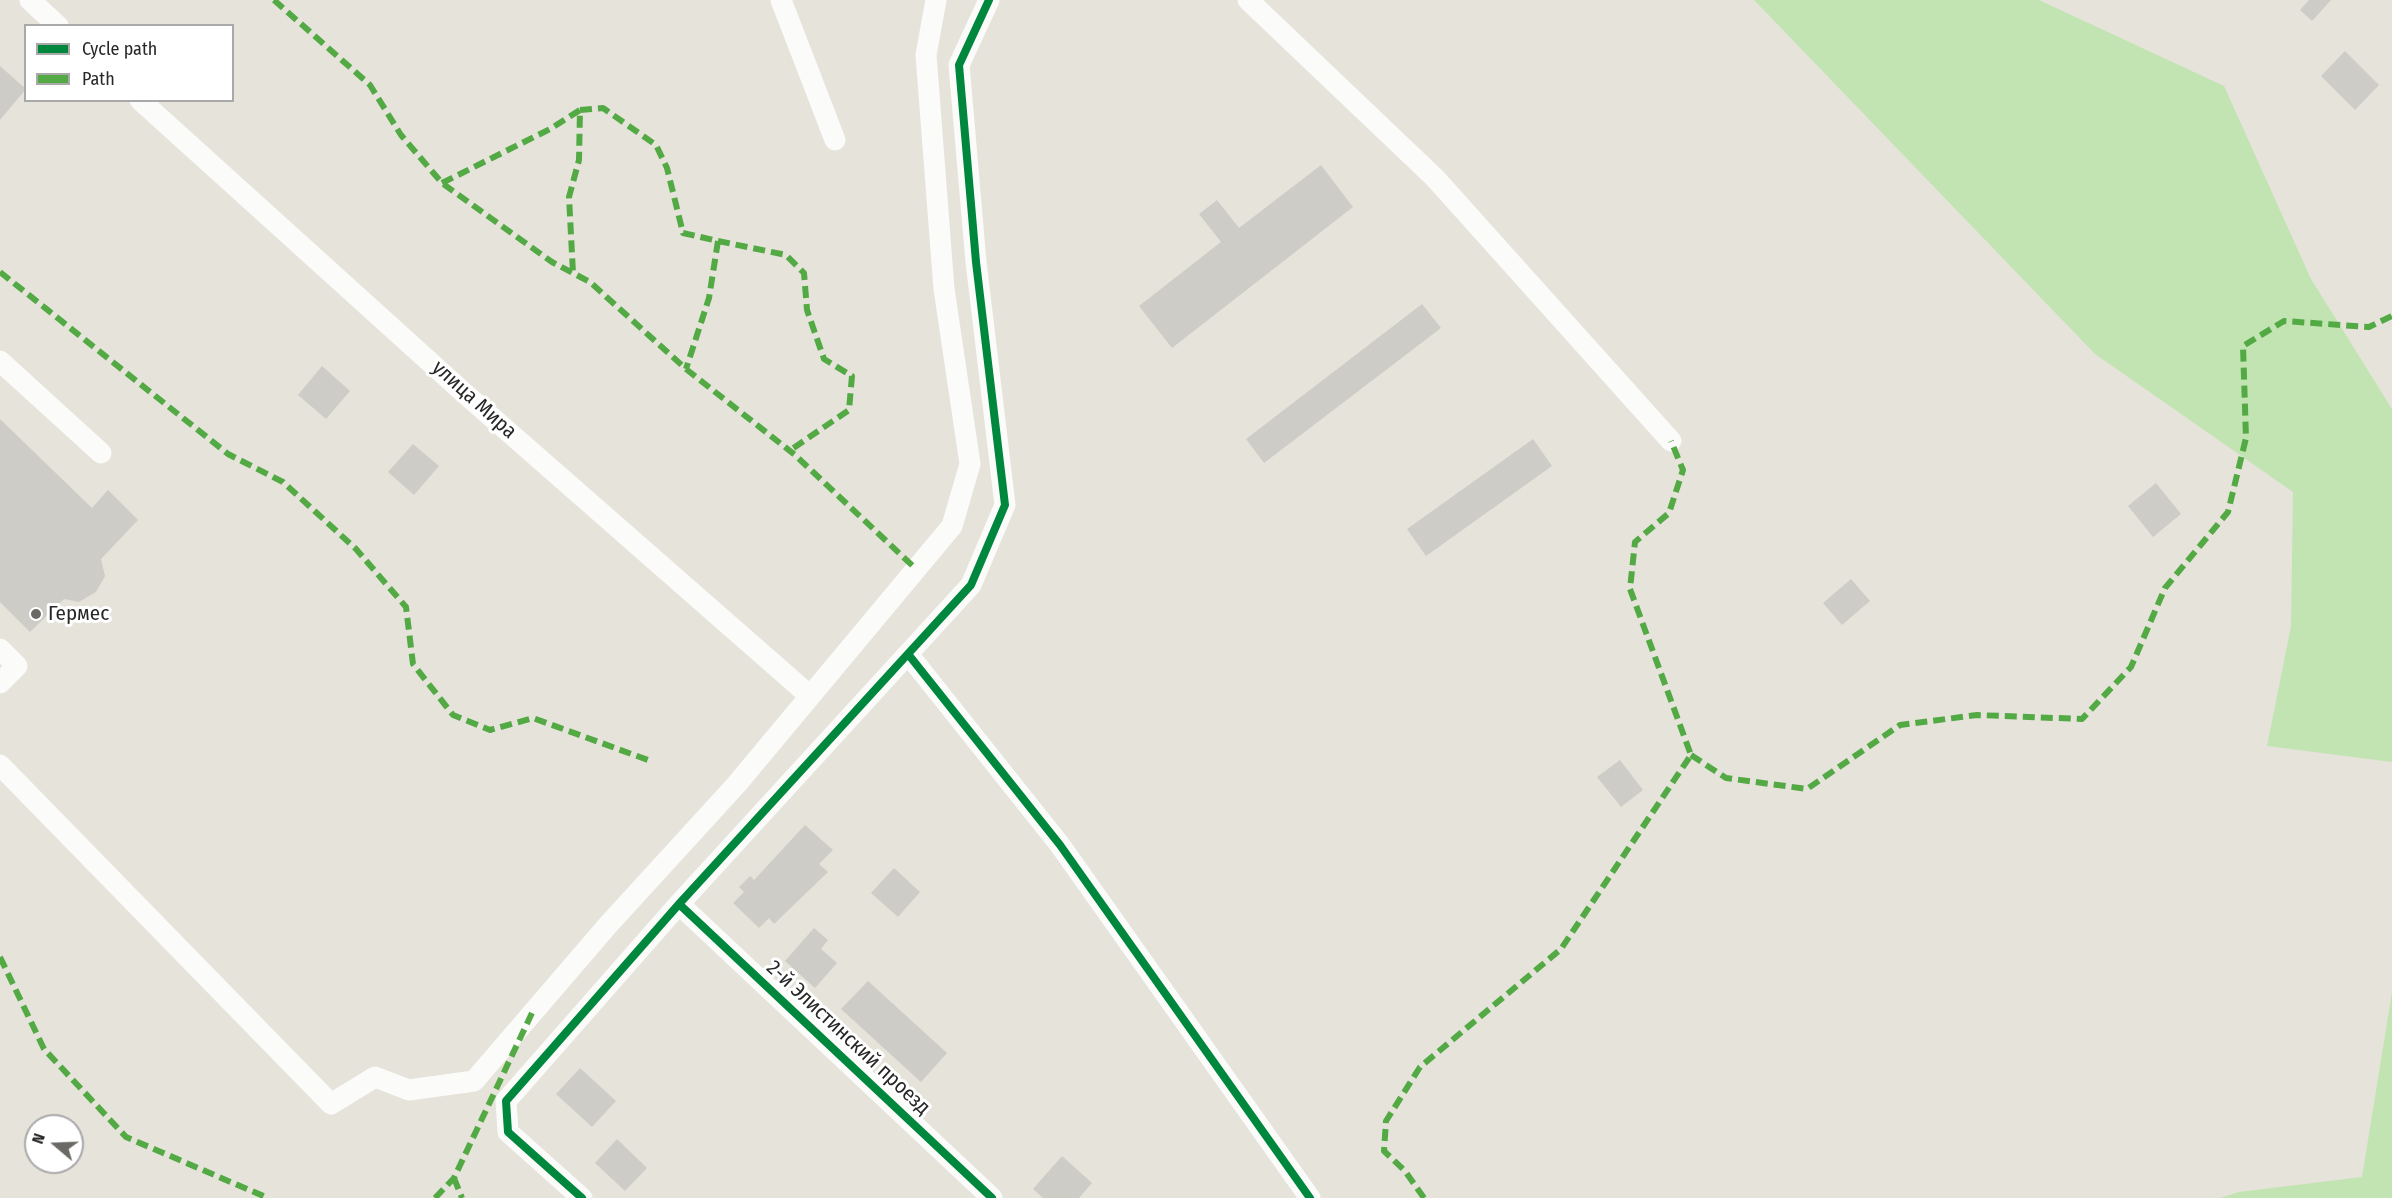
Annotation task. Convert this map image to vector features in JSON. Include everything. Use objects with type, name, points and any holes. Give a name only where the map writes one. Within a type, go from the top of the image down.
[{"type":"street","points":[[30,0],[56,24]]},
{"type":"street","points":[[781,0],[835,140]]},
{"type":"street","points":[[0,765],[331,1104],[375,1077],[409,1090],[474,1081],[608,925],[736,786],[952,526],[969,464],[944,289],[926,54],[936,0]]},
{"type":"street","points":[[582,1198],[508,1132],[506,1101],[679,904],[970,585],[1005,505],[976,262],[959,65],[989,0]]},
{"type":"street","points":[[1248,0],[1435,178],[1671,441]]},
{"type":"street","name":"улица Мира","points":[[142,102],[463,392],[810,696]]},
{"type":"street","points":[[0,362],[101,453]]},
{"type":"street","points":[[0,649],[17,666],[0,683]]},
{"type":"street","points":[[908,654],[1060,845],[1310,1198]]},
{"type":"street","name":"2-й Элистинский проезд","points":[[679,904],[992,1198]]},
{"type":"green space","points":[[1754,0],[2039,0],[2224,86],[2311,279],[2392,409],[2392,762],[2267,746],[2291,626],[2293,492],[2095,354]]},
{"type":"green space","points":[[2392,992],[2392,1198],[2220,1198],[2239,1192],[2362,1177]]},
{"type":"building","points":[[2309,0],[2331,0],[2312,21],[2300,10]]},
{"type":"building","points":[[2345,51],[2379,85],[2355,110],[2321,76]]},
{"type":"building","points":[[0,66],[24,87],[24,91],[0,120]]},
{"type":"building","points":[[1321,165],[1353,207],[1172,348],[1139,306],[1221,242],[1199,214],[1217,200],[1239,228]]},
{"type":"building","points":[[1422,304],[1441,328],[1264,463],[1246,439]]},
{"type":"building","points":[[322,366],[350,391],[326,419],[298,395]]},
{"type":"building","points":[[0,419],[92,508],[108,490],[138,520],[101,559],[105,576],[96,592],[79,602],[64,599],[30,632],[0,602]]},
{"type":"building","points":[[1533,439],[1552,466],[1426,556],[1407,529]]},
{"type":"building","points":[[413,444],[439,466],[414,495],[388,472]]},
{"type":"building","points":[[2156,483],[2181,514],[2153,537],[2128,506]]},
{"type":"building","points":[[1851,579],[1870,601],[1842,625],[1823,603]]},
{"type":"building","points":[[1620,760],[1643,790],[1621,807],[1597,777]]},
{"type":"building","points":[[805,825],[833,850],[819,864],[828,872],[774,924],[769,918],[759,928],[733,903],[744,892],[739,887],[750,876],[754,880]]},
{"type":"building","points":[[894,868],[920,892],[898,917],[871,893]]},
{"type":"building","points":[[814,928],[828,940],[821,949],[837,963],[815,988],[785,961]]},
{"type":"building","points":[[868,981],[947,1053],[921,1082],[841,1009]]},
{"type":"building","points":[[580,1068],[616,1101],[592,1127],[556,1094]]},
{"type":"building","points":[[617,1139],[647,1168],[625,1191],[595,1163]]},
{"type":"building","points":[[1062,1156],[1092,1183],[1079,1198],[1043,1198],[1033,1189]]},
{"type":"marked path","points":[[274,0],[370,85],[401,135],[442,183],[552,262],[590,282],[686,369],[795,455],[916,569]]},
{"type":"marked path","points":[[580,110],[603,108],[656,145],[667,168],[683,233],[718,241],[709,298],[686,369]]},
{"type":"marked path","points":[[442,183],[550,129],[580,110],[579,160],[569,197],[573,273]]},
{"type":"marked path","points":[[718,241],[786,255],[804,273],[807,310],[824,359],[852,376],[849,410],[789,451]]},
{"type":"marked path","points":[[0,272],[228,454],[283,482],[356,549],[406,607],[413,664],[453,715],[490,730],[533,718],[648,760]]},
{"type":"marked path","points":[[1691,755],[1726,778],[1807,789],[1900,725],[1977,715],[2082,719],[2131,667],[2165,588],[2228,512],[2246,438],[2243,346],[2284,321],[2369,327],[2392,316]]},
{"type":"marked path","points":[[1424,1198],[1405,1171],[1384,1151],[1386,1121],[1420,1067],[1561,949],[1691,755],[1630,589],[1635,542],[1669,513],[1683,470],[1671,441]]},
{"type":"marked path","points":[[0,957],[44,1049],[126,1137],[268,1198]]},
{"type":"marked path","points":[[435,1198],[454,1178],[532,1013]]},
{"type":"marked path","points":[[454,1178],[462,1198]]},
{"type":"cycle path","points":[[582,1198],[508,1132],[506,1101],[679,904],[971,585],[1005,505],[976,262],[959,65],[989,0]]},
{"type":"cycle path","points":[[908,654],[1060,845],[1310,1198]]},
{"type":"cycle path","points":[[679,904],[992,1198]]},
{"type":"place","name":"Гермес","points":[[36,614]]}]
